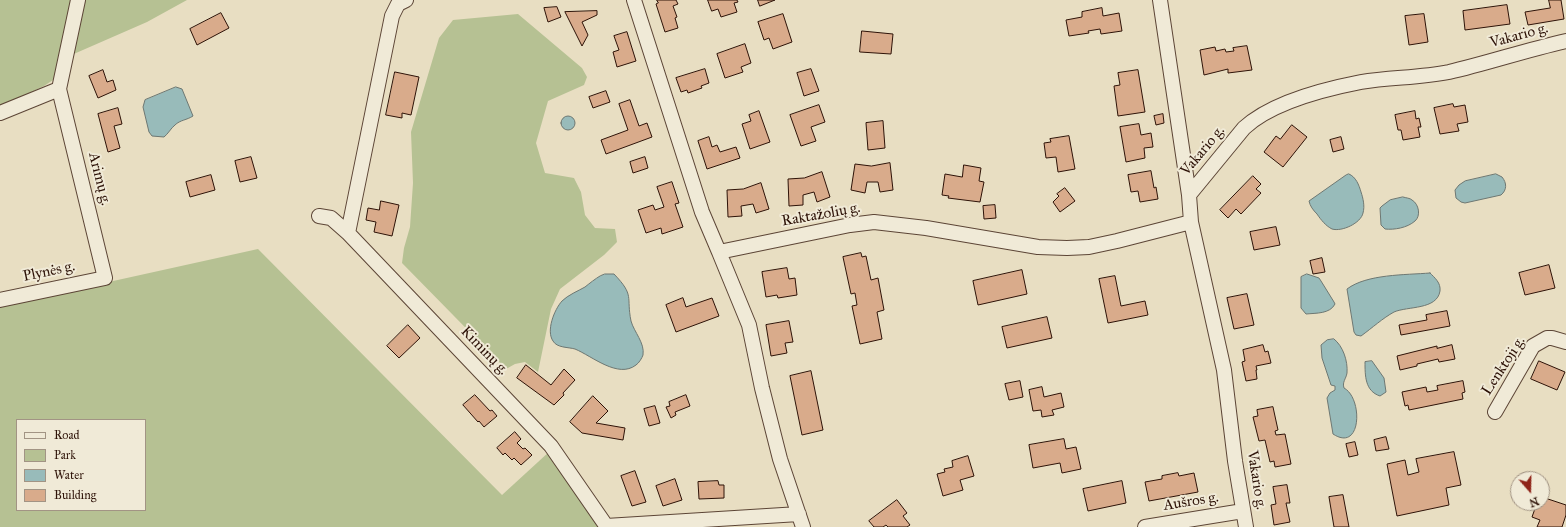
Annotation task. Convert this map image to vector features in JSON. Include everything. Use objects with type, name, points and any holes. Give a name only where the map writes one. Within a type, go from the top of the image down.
[{"type":"street","name":"Arimų g.","points":[[78,0],[59,89],[105,278]]},
{"type":"street","points":[[348,233],[392,16],[398,4],[406,0]]},
{"type":"street","points":[[607,526],[801,520],[780,459],[762,388],[749,325],[702,212],[634,0]]},
{"type":"street","points":[[1160,0],[1189,195]]},
{"type":"street","name":"Vakario g.","points":[[1246,527],[1235,461],[1224,370],[1191,222],[1189,195],[1244,128],[1253,120],[1280,105],[1361,82],[1417,77],[1448,72],[1566,41]]},
{"type":"street","points":[[0,113],[59,89]]},
{"type":"street","name":"Kiminų g.","points":[[319,216],[331,218],[348,233],[551,446],[607,526]]},
{"type":"street","name":"Raktažolių g.","points":[[719,252],[850,225],[874,222],[926,228],[1038,247],[1067,248],[1089,247],[1191,222]]},
{"type":"street","name":"Plynės g.","points":[[0,300],[105,278]]},
{"type":"street","name":"Lenktoji g.","points":[[1494,412],[1533,346],[1547,338],[1566,342]]},
{"type":"street","name":"Aušros g.","points":[[1145,527],[1243,511]]},
{"type":"green space","points":[[0,0],[187,0],[147,22],[60,60],[56,78],[44,86],[0,107]]},
{"type":"green space","points":[[518,14],[582,68],[587,77],[584,85],[548,101],[536,143],[545,173],[574,178],[581,192],[585,215],[595,228],[615,229],[617,242],[604,255],[560,289],[551,309],[538,372],[525,362],[515,364],[506,369],[402,263],[404,248],[410,227],[413,183],[411,132],[439,38],[453,20]]},
{"type":"green space","points":[[258,249],[502,495],[550,451],[599,527],[0,527],[0,306]]},
{"type":"water","points":[[176,87],[182,89],[193,116],[177,123],[164,137],[152,136],[149,132],[143,107],[145,100]]},
{"type":"water","points":[[568,116],[573,118],[575,123],[573,128],[568,130],[563,128],[561,123],[563,118]]},
{"type":"water","points":[[1349,174],[1355,179],[1364,202],[1362,217],[1346,228],[1336,230],[1332,229],[1322,221],[1310,205],[1309,201]]},
{"type":"water","points":[[1496,174],[1504,179],[1505,189],[1501,195],[1465,203],[1456,198],[1455,190],[1465,181]]},
{"type":"water","points":[[1403,197],[1411,199],[1418,207],[1419,213],[1417,219],[1404,227],[1385,229],[1381,225],[1380,208],[1390,200]]},
{"type":"water","points":[[1430,273],[1440,286],[1438,297],[1434,301],[1421,306],[1394,312],[1361,336],[1356,335],[1354,332],[1347,289],[1365,280],[1375,278]]},
{"type":"water","points":[[605,274],[614,274],[625,287],[628,296],[632,325],[641,342],[643,355],[637,364],[629,369],[613,368],[605,365],[575,349],[557,345],[551,337],[550,332],[552,321],[556,310],[562,301]]},
{"type":"water","points":[[1307,274],[1319,278],[1321,281],[1335,304],[1330,310],[1306,314],[1301,308],[1301,277]]},
{"type":"water","points":[[1334,339],[1340,346],[1346,359],[1347,373],[1344,388],[1350,394],[1357,412],[1354,430],[1350,436],[1343,438],[1333,434],[1327,398],[1330,393],[1335,390],[1335,386],[1331,385],[1322,358],[1321,345],[1327,340]]},
{"type":"water","points":[[1372,361],[1384,378],[1386,392],[1380,396],[1371,391],[1367,382],[1365,362]]},
{"type":"building","points":[[657,0],[676,0],[678,4],[673,6],[677,17],[675,18],[678,28],[665,32],[656,4],[658,3]]},
{"type":"building","points":[[708,0],[737,0],[738,2],[734,3],[737,12],[721,17],[718,9],[712,11]]},
{"type":"building","points":[[758,0],[775,0],[760,6]]},
{"type":"building","points":[[1549,0],[1561,0],[1564,19],[1528,25],[1525,12],[1550,8]]},
{"type":"building","points":[[1507,5],[1510,24],[1465,30],[1463,11]]},
{"type":"building","points":[[557,7],[561,17],[548,22],[544,8]]},
{"type":"building","points":[[1102,8],[1103,16],[1119,13],[1122,31],[1101,34],[1100,29],[1088,31],[1089,33],[1069,36],[1066,20],[1082,17],[1082,12]]},
{"type":"building","points":[[597,11],[597,15],[582,22],[588,35],[582,46],[565,12]]},
{"type":"building","points":[[221,13],[229,28],[197,45],[190,29]]},
{"type":"building","points":[[783,14],[792,42],[773,49],[769,38],[764,40],[758,22]]},
{"type":"building","points":[[1424,14],[1428,42],[1409,45],[1405,16]]},
{"type":"building","points":[[862,31],[893,34],[891,54],[860,52]]},
{"type":"building","points":[[627,32],[636,61],[617,67],[613,52],[619,50],[614,36]]},
{"type":"building","points":[[745,44],[751,63],[741,67],[743,72],[725,78],[717,54]]},
{"type":"building","points":[[1247,46],[1252,70],[1228,73],[1228,69],[1204,75],[1200,50],[1215,47],[1216,51],[1225,49],[1226,52],[1234,51],[1233,48]]},
{"type":"building","points":[[705,69],[709,83],[701,86],[702,88],[688,93],[687,90],[681,92],[676,78]]},
{"type":"building","points":[[811,69],[819,91],[804,96],[797,73]]},
{"type":"building","points":[[103,70],[107,82],[113,80],[116,90],[98,98],[89,76]]},
{"type":"building","points":[[1138,70],[1145,112],[1118,116],[1114,86],[1120,85],[1118,73]]},
{"type":"building","points":[[395,72],[419,77],[411,115],[402,113],[402,118],[386,115]]},
{"type":"building","points":[[606,91],[610,102],[593,108],[589,97]]},
{"type":"building","points":[[630,100],[639,126],[647,123],[652,137],[606,154],[601,140],[628,130],[619,104]]},
{"type":"building","points":[[1453,104],[1454,107],[1465,105],[1468,122],[1457,124],[1459,131],[1440,134],[1434,108]]},
{"type":"building","points":[[819,105],[825,122],[811,127],[816,141],[801,146],[790,115]]},
{"type":"building","points":[[118,108],[122,124],[114,126],[120,148],[108,152],[98,114]]},
{"type":"building","points":[[759,111],[770,142],[750,149],[742,124],[751,121],[749,115]]},
{"type":"building","points":[[1415,111],[1416,119],[1419,118],[1421,127],[1418,127],[1420,137],[1403,140],[1401,130],[1398,130],[1395,115]]},
{"type":"building","points":[[1163,114],[1164,123],[1156,125],[1154,116]]},
{"type":"building","points":[[883,121],[885,148],[868,150],[866,123]]},
{"type":"building","points":[[1139,124],[1141,135],[1151,133],[1153,147],[1144,148],[1145,158],[1126,162],[1120,127]]},
{"type":"building","points":[[1292,125],[1307,137],[1283,167],[1264,152],[1276,136],[1280,139]]},
{"type":"building","points":[[1069,136],[1075,169],[1058,172],[1056,157],[1046,158],[1044,143],[1051,142],[1050,139]]},
{"type":"building","points":[[709,137],[712,147],[717,145],[720,152],[736,147],[740,158],[707,169],[698,141]]},
{"type":"building","points":[[1341,137],[1344,149],[1333,152],[1330,140]]},
{"type":"building","points":[[251,157],[257,178],[240,182],[235,161]]},
{"type":"building","points":[[645,157],[648,168],[633,173],[630,162]]},
{"type":"building","points":[[890,163],[893,190],[880,192],[878,182],[867,182],[865,193],[851,190],[855,164],[871,166]]},
{"type":"building","points":[[964,165],[981,168],[979,181],[984,182],[980,202],[948,198],[949,196],[942,195],[945,174],[962,177]]},
{"type":"building","points":[[1151,171],[1154,188],[1156,187],[1158,199],[1140,202],[1138,191],[1131,192],[1128,175]]},
{"type":"building","points":[[822,172],[830,197],[817,202],[814,192],[803,195],[803,205],[789,206],[788,179],[804,178]]},
{"type":"building","points":[[211,175],[215,190],[190,197],[186,182]]},
{"type":"building","points":[[1253,176],[1261,184],[1256,189],[1261,193],[1241,214],[1236,209],[1228,218],[1220,210]]},
{"type":"building","points":[[672,182],[679,203],[675,204],[683,227],[662,234],[661,228],[646,233],[638,210],[653,205],[655,210],[664,207],[657,187]]},
{"type":"building","points":[[761,183],[769,209],[756,213],[753,204],[741,206],[742,216],[728,217],[727,190],[743,189]]},
{"type":"building","points":[[1065,188],[1075,201],[1060,212],[1053,202],[1059,196],[1057,194]]},
{"type":"building","points":[[381,201],[399,205],[392,236],[374,232],[376,222],[366,220],[368,208],[379,210]]},
{"type":"building","points":[[995,205],[996,218],[984,219],[983,206]]},
{"type":"building","points":[[1276,227],[1280,245],[1254,250],[1250,232]]},
{"type":"building","points":[[861,253],[862,257],[866,256],[871,280],[878,278],[884,310],[877,312],[882,339],[860,344],[852,306],[857,305],[855,293],[851,294],[843,257]]},
{"type":"building","points":[[1322,258],[1325,272],[1313,274],[1310,261]]},
{"type":"building","points":[[1549,265],[1555,288],[1525,295],[1519,273]]},
{"type":"building","points":[[787,268],[789,279],[795,278],[797,295],[778,298],[777,295],[766,297],[762,272]]},
{"type":"building","points":[[1022,270],[1027,294],[978,305],[973,281]]},
{"type":"building","points":[[1115,276],[1121,306],[1145,301],[1148,315],[1108,323],[1099,279]]},
{"type":"building","points":[[1247,294],[1254,325],[1234,329],[1227,298]]},
{"type":"building","points":[[683,298],[686,307],[712,298],[719,316],[676,332],[666,305]]},
{"type":"building","points":[[1447,311],[1450,326],[1401,335],[1399,325],[1427,320],[1426,315]]},
{"type":"building","points":[[1047,317],[1052,338],[1007,348],[1002,327]]},
{"type":"building","points":[[789,321],[793,342],[785,343],[787,353],[771,356],[766,325]]},
{"type":"building","points":[[408,325],[420,338],[399,358],[387,346]]},
{"type":"building","points":[[1263,345],[1265,352],[1268,351],[1271,363],[1256,366],[1257,379],[1246,381],[1242,362],[1245,361],[1243,350]]},
{"type":"building","points":[[1452,345],[1455,359],[1439,362],[1438,359],[1400,370],[1397,356],[1437,346],[1437,348]]},
{"type":"building","points":[[1539,361],[1565,372],[1557,390],[1531,379]]},
{"type":"building","points":[[526,365],[551,385],[564,369],[575,380],[563,393],[564,395],[554,405],[517,378]]},
{"type":"building","points":[[811,371],[823,430],[802,435],[790,376]]},
{"type":"building","points":[[1020,381],[1023,397],[1009,400],[1005,384]]},
{"type":"building","points":[[1463,381],[1465,392],[1462,393],[1463,399],[1409,410],[1408,405],[1405,406],[1402,392],[1426,387],[1427,392],[1438,390],[1437,386]]},
{"type":"building","points":[[1042,387],[1044,397],[1061,393],[1064,407],[1052,410],[1054,415],[1042,417],[1041,410],[1033,411],[1029,390]]},
{"type":"building","points":[[475,395],[490,411],[492,410],[497,416],[484,427],[463,405]]},
{"type":"building","points":[[686,395],[690,406],[675,412],[676,415],[671,418],[666,407],[670,406],[669,402]]},
{"type":"building","points":[[593,396],[608,411],[596,423],[625,428],[623,440],[582,433],[570,422]]},
{"type":"building","points":[[655,406],[660,423],[649,426],[644,409]]},
{"type":"building","points":[[1273,407],[1278,430],[1275,431],[1276,435],[1285,434],[1291,464],[1275,467],[1274,461],[1270,462],[1265,440],[1259,441],[1253,417],[1258,416],[1257,410]]},
{"type":"building","points":[[515,432],[521,439],[517,443],[532,455],[521,465],[514,458],[512,460],[505,453],[503,455],[497,448]]},
{"type":"building","points":[[1386,437],[1389,449],[1376,451],[1374,440]]},
{"type":"building","points":[[1064,439],[1066,449],[1076,447],[1081,469],[1062,473],[1060,463],[1033,468],[1029,445]]},
{"type":"building","points":[[1355,442],[1358,455],[1349,457],[1346,444]]},
{"type":"building","points":[[1454,452],[1461,485],[1446,488],[1449,505],[1397,516],[1387,464],[1405,460],[1408,475],[1419,472],[1416,459]]},
{"type":"building","points":[[968,456],[974,476],[960,480],[963,490],[943,496],[937,474],[945,472],[944,469],[953,467],[952,461]]},
{"type":"building","points":[[635,471],[646,502],[632,506],[621,476]]},
{"type":"building","points":[[1178,473],[1179,476],[1194,473],[1198,492],[1149,501],[1145,482],[1162,479],[1162,476]]},
{"type":"building","points":[[675,479],[682,500],[663,506],[656,486]]},
{"type":"building","points":[[718,481],[719,485],[724,485],[724,498],[699,499],[698,482]]},
{"type":"building","points":[[1122,481],[1126,503],[1088,511],[1083,489]]},
{"type":"building","points":[[1287,485],[1290,503],[1286,503],[1290,522],[1274,525],[1271,505],[1276,504],[1273,487]]},
{"type":"building","points":[[1343,495],[1349,527],[1334,527],[1329,497]]},
{"type":"building","points":[[897,500],[907,513],[903,516],[910,525],[907,527],[888,527],[886,525],[883,527],[874,527],[869,521]]},
{"type":"building","points":[[1550,500],[1566,505],[1566,515],[1562,527],[1537,527],[1540,520],[1532,517],[1534,511],[1550,511]]}]
